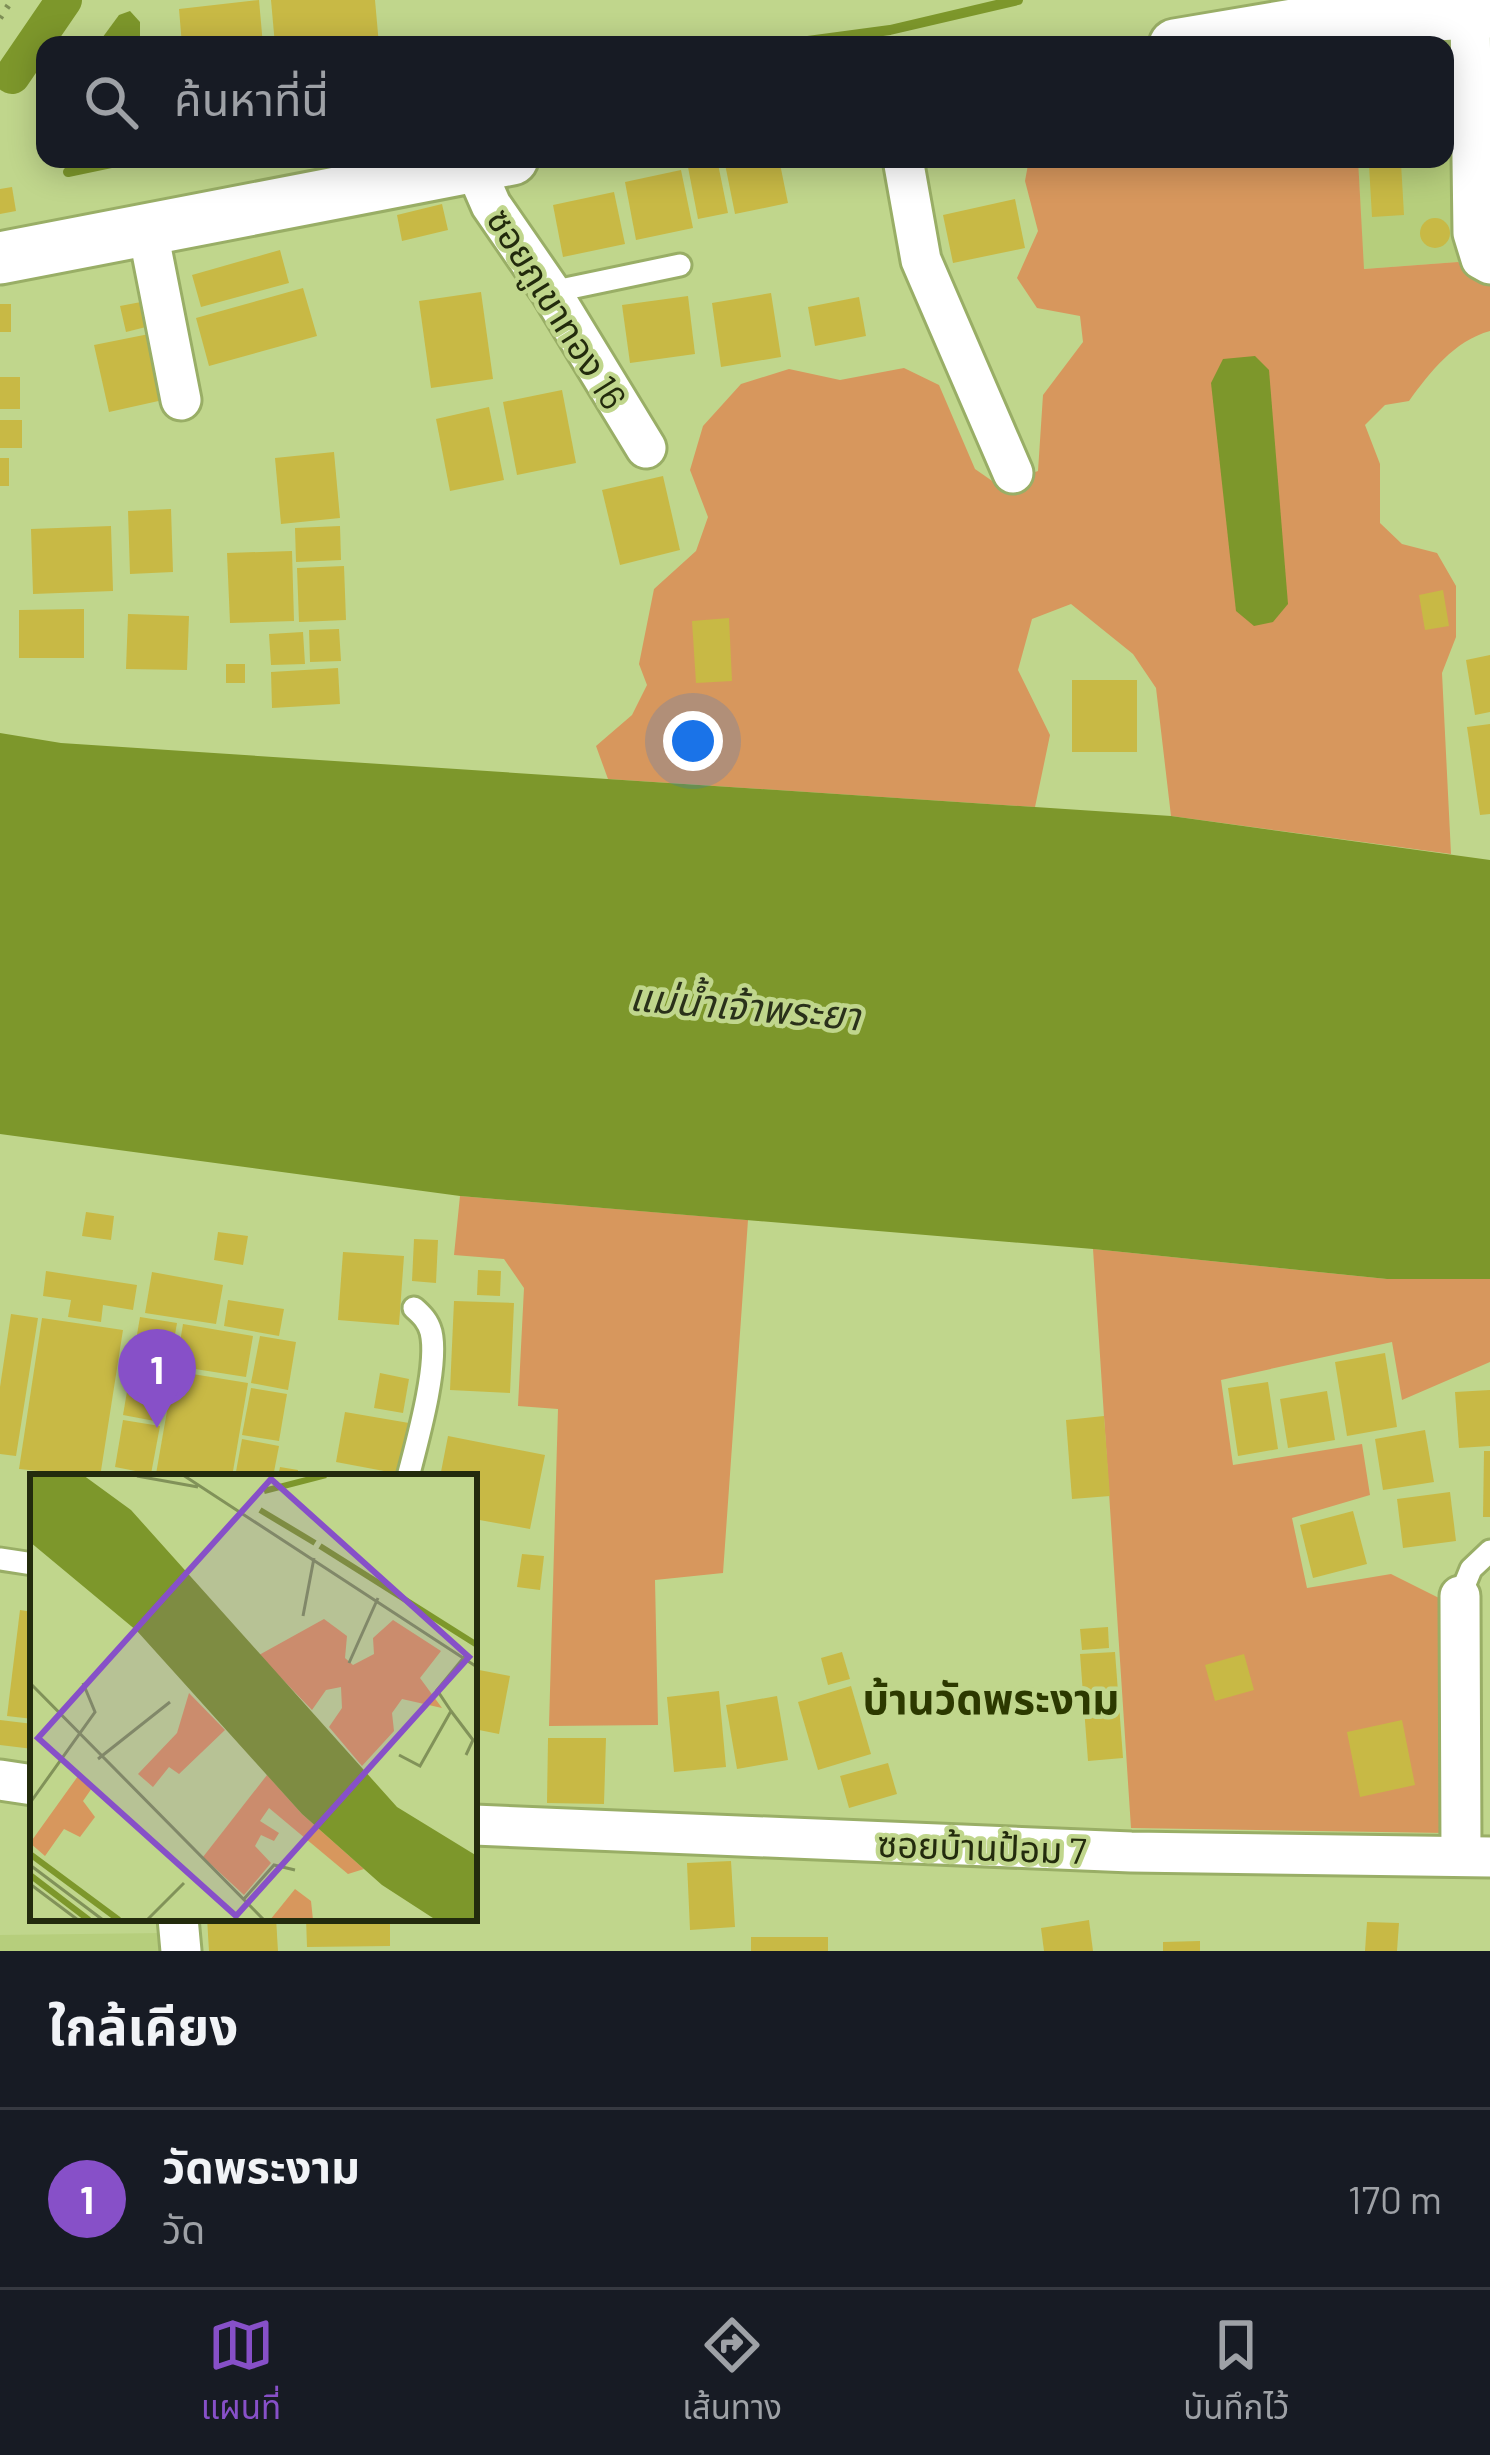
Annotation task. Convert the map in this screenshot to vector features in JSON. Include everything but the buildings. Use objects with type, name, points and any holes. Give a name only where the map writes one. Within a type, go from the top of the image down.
[{"type":"street","points":[[1228,36],[1311,22],[1480,12],[1473,233],[1481,260],[1490,264]]},
{"type":"street","points":[[0,258],[463,168]]},
{"type":"street","name":"ซอยภูเขาทอง 16","points":[[493,168],[491,205],[551,292],[646,448]]},
{"type":"street","points":[[905,168],[921,260],[1013,473]]},
{"type":"street","points":[[148,232],[181,400]]},
{"type":"street","points":[[1460,1596],[1476,1857]]},
{"type":"street","points":[[0,1780],[30,1785]]},
{"type":"street","name":"ซอยบ้านป้อม 7","points":[[477,1825],[1130,1852],[1476,1857]]},
{"type":"street","points":[[178,1921],[181,1951]]},
{"type":"lane","points":[[551,292],[680,265]]},
{"type":"lane","points":[[410,1474],[425,1407],[432,1335],[425,1318],[414,1308]]},
{"type":"lane","points":[[1460,1596],[1471,1569],[1490,1551]]},
{"type":"lane","points":[[0,1559],[30,1564]]},
{"type":"path","points":[[0,18],[12,0]]},
{"type":"shaded area","points":[[1454,75],[1458,262],[1363,269],[1358,168],[1454,168]]},
{"type":"shaded area","points":[[1027,168],[1358,168],[1364,269],[1458,262],[1490,281],[1490,331],[1454,350],[1409,401],[1385,405],[1365,425],[1380,464],[1380,523],[1402,544],[1437,553],[1456,586],[1456,637],[1442,673],[1451,854],[1171,816],[1156,688],[1133,654],[1071,604],[1032,619],[1018,670],[1050,735],[1035,807],[608,779],[596,746],[632,715],[647,685],[639,664],[654,589],[696,551],[708,517],[690,470],[703,426],[741,384],[789,369],[840,380],[904,368],[939,385],[975,469],[998,485],[1038,471],[1043,395],[1083,342],[1080,316],[1037,308],[1017,278],[1038,231],[1025,181]]},
{"type":"shaded area","points":[[460,1196],[748,1220],[723,1573],[655,1580],[658,1725],[549,1726],[558,1409],[518,1406],[524,1288],[504,1259],[454,1255]]},
{"type":"shaded area","points":[[1093,1249],[1387,1279],[1490,1279],[1490,1362],[1402,1400],[1392,1342],[1221,1380],[1233,1465],[1362,1444],[1370,1495],[1292,1518],[1307,1588],[1391,1574],[1441,1599],[1445,1833],[1131,1828]]},
{"type":"shaded area","points":[[164,1933],[165,1951],[0,1951],[0,1935]]},
{"type":"water","points":[[130,11],[140,22],[140,36],[104,36],[119,15]]},
{"type":"water","points":[[1255,356],[1269,370],[1288,604],[1273,622],[1254,626],[1236,611],[1211,383],[1223,359]]},
{"type":"water","name":"แม่น้ำเจ้าพระยา","points":[[0,733],[61,743],[1171,816],[1490,860],[1490,1279],[1387,1279],[1093,1249],[460,1196],[0,1134]]},
{"type":"waterway","points":[[39,36],[64,0]]},
{"type":"waterway","points":[[845,36],[1018,0]]},
{"type":"waterway","points":[[12,76],[36,41]]},
{"type":"waterway","points":[[68,172],[87,168]]},
{"type":"place","name":"วัดพระงาม","points":[[157,1428]]},
{"type":"district","name":"บ้านวัดพระงาม","points":[[991,1697]]}]
